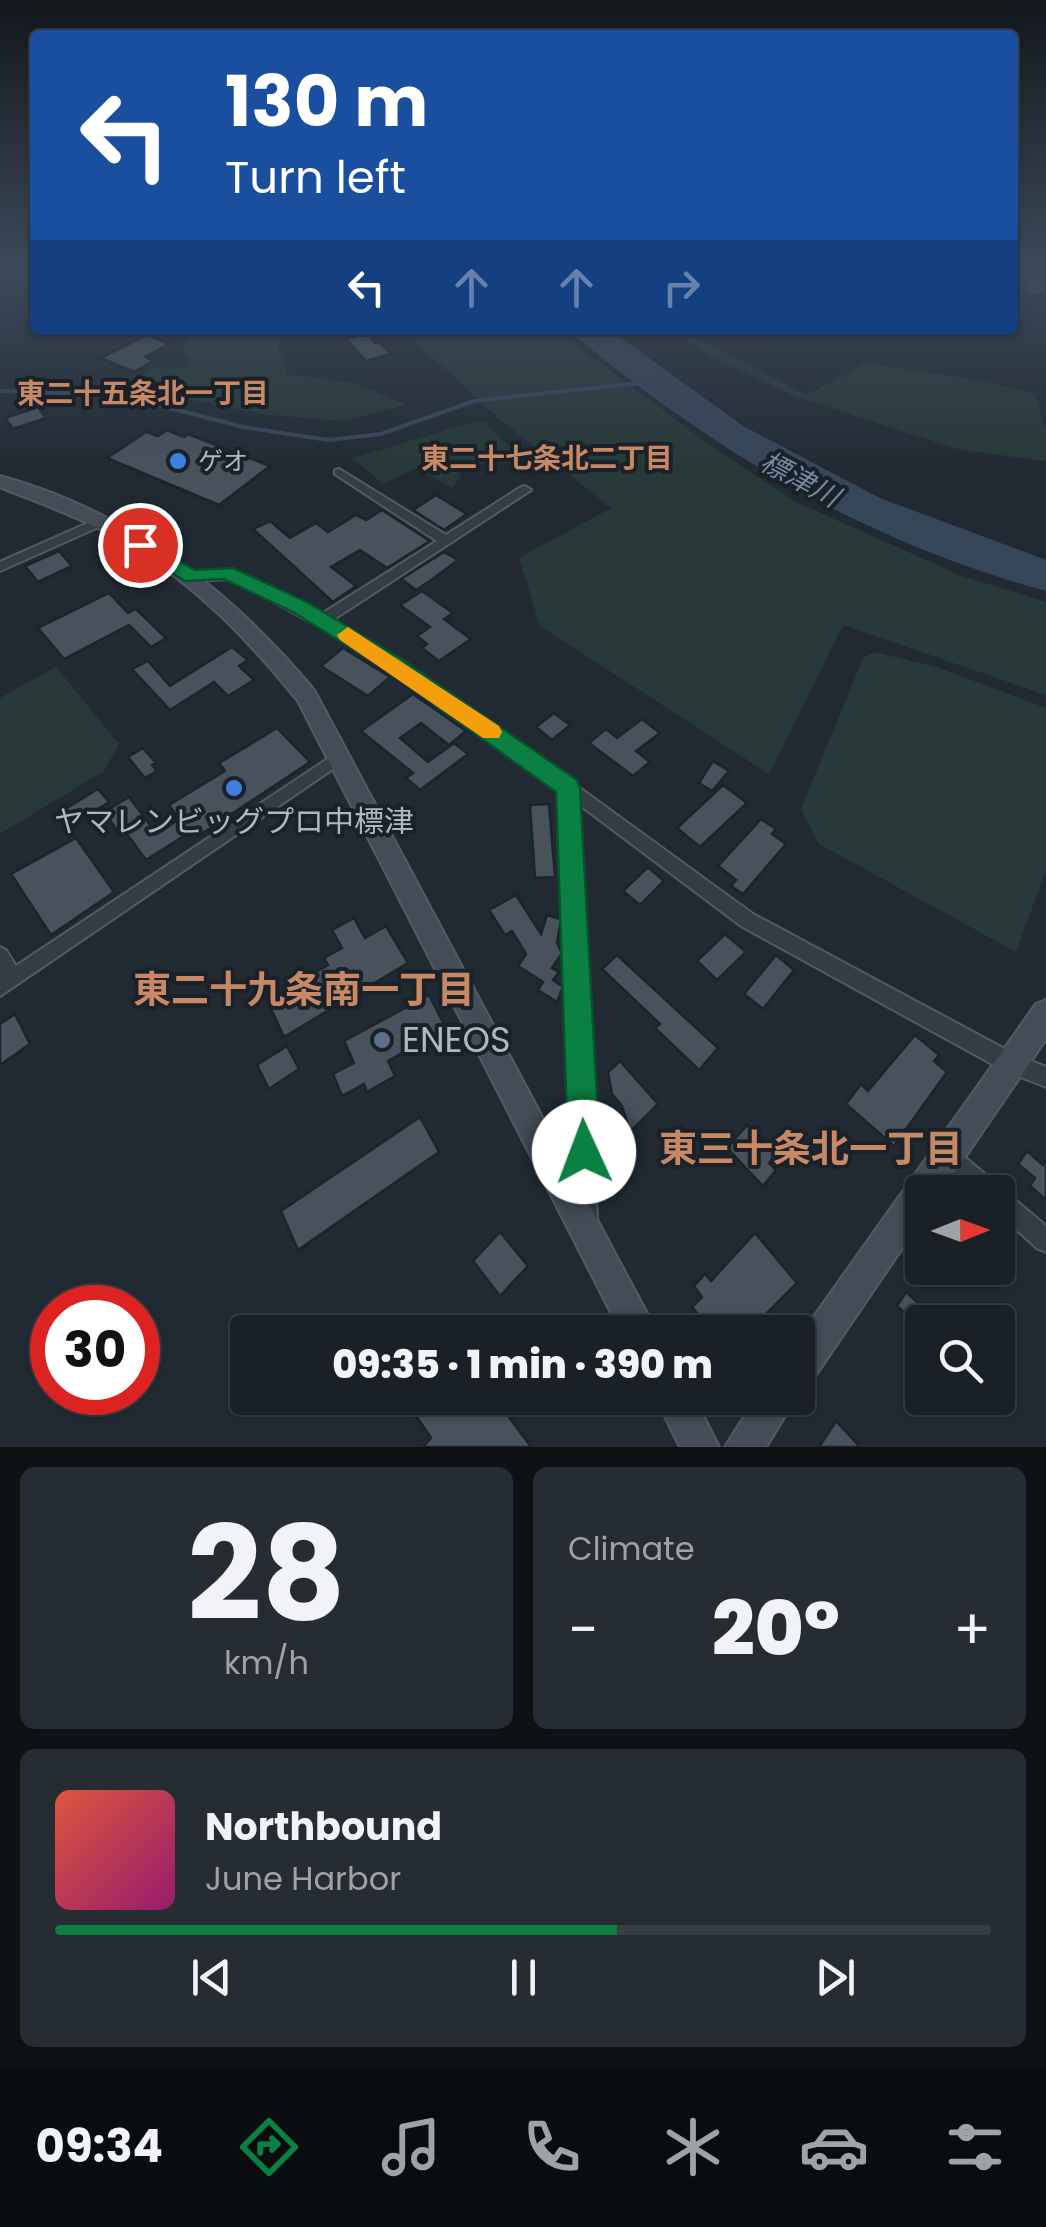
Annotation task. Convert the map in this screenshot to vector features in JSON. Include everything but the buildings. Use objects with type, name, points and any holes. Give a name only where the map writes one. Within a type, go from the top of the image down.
[{"type":"main road","points":[[0,481],[99,522],[192,576],[250,628],[300,688],[631,1315]]},
{"type":"main road","points":[[815,1345],[1046,1014]]},
{"type":"main road","points":[[683,1415],[700,1447]]},
{"type":"main road","points":[[744,1447],[766,1415]]},
{"type":"street","points":[[339,472],[445,540]]},
{"type":"street","points":[[322,620],[525,490]]},
{"type":"street","points":[[0,568],[99,522]]},
{"type":"street","points":[[192,576],[234,575],[322,620],[420,682],[747,920],[1010,1063],[1046,1077]]},
{"type":"street","points":[[0,956],[7,983],[338,758]]},
{"type":"street","points":[[568,788],[586,1230]]},
{"type":"street","points":[[948,1155],[971,1175]]},
{"type":"street","points":[[1015,1213],[1046,1241]]},
{"type":"shaded area","points":[[195,335],[287,335],[278,345],[286,374],[354,383],[407,405],[343,421],[270,415],[124,387],[153,369],[192,367],[183,349]]},
{"type":"shaded area","points":[[408,335],[563,335],[699,437],[796,502],[962,576],[1046,602],[1046,695],[843,625],[769,774],[540,626],[519,558],[611,508],[496,416]]},
{"type":"shaded area","points":[[677,335],[690,335],[806,395],[866,363],[977,380],[1035,394],[1046,430],[1046,461],[961,450],[796,397]]},
{"type":"shaded area","points":[[477,421],[486,423],[518,456],[515,463],[456,464],[461,476],[452,488],[416,468],[383,484],[353,458]]},
{"type":"shaded area","points":[[874,652],[937,667],[1046,708],[1046,870],[1016,952],[819,844],[801,809],[863,658]]},
{"type":"shaded area","points":[[56,667],[119,744],[104,771],[0,834],[0,698]]},
{"type":"water","name":"標津川","points":[[574,335],[617,335],[743,426],[880,498],[1046,560],[1046,591],[915,546],[853,518],[735,453],[622,374]]},
{"type":"waterway","points":[[0,391],[120,395],[243,427],[328,440],[381,434],[474,401],[640,383]]},
{"type":"slow traffic","points":[[348,635],[491,732]]},
{"type":"place","name":"ゲオ","points":[[178,461]]},
{"type":"place","name":"ヤマレンビッグプロ中標津","points":[[234,788]]},
{"type":"place","name":"ENEOS","points":[[382,1040]]},
{"type":"district","name":"東二十五条北一丁目","points":[[143,393]]},
{"type":"district","name":"東二十七条北二丁目","points":[[547,458]]},
{"type":"district","name":"東二十九条南一丁目","points":[[304,990]]},
{"type":"district","name":"東三十条北一丁目","points":[[811,1149]]},
{"type":"route","points":[[140,545],[192,576],[226,572],[300,607],[393,663],[568,788],[584,1152]]}]
